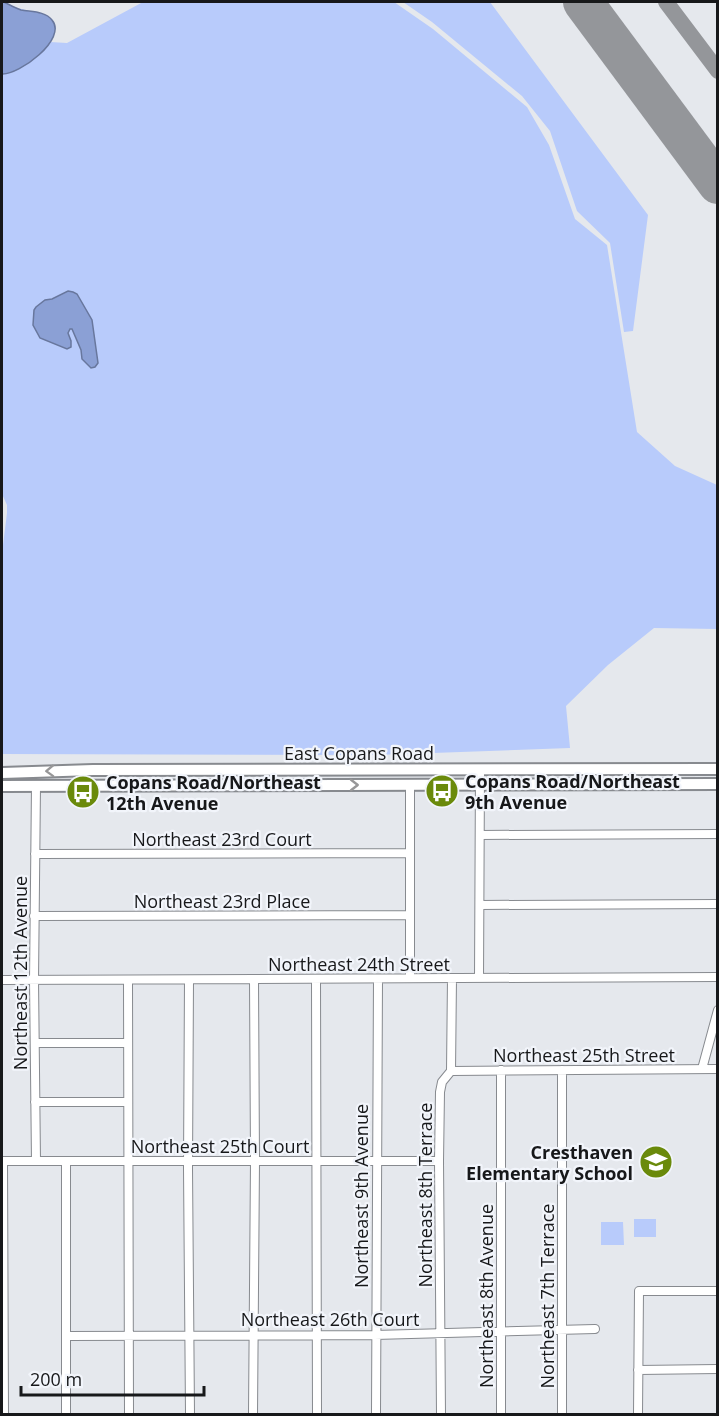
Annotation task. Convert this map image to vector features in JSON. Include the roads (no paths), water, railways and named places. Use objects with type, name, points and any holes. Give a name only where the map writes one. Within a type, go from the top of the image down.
[{"type":"main road","name":"East Copans Road","points":[[2,773],[93,770],[717,770]]},
{"type":"main road","name":"East Copans Road","points":[[2,786],[717,784]]},
{"type":"street","points":[[479,978],[480,770]]},
{"type":"street","name":"Northeast 12th Avenue","points":[[36,785],[34,916],[36,1161]]},
{"type":"street","points":[[410,786],[410,978]]},
{"type":"street","points":[[480,835],[717,834]]},
{"type":"street","name":"Northeast 23rd Court","points":[[35,854],[409,853]]},
{"type":"street","points":[[480,905],[717,904]]},
{"type":"street","name":"Northeast 23rd Place","points":[[34,916],[409,915]]},
{"type":"street","name":"Northeast 24th Street","points":[[2,980],[717,977]]},
{"type":"street","name":"Northeast 8th Terrace","points":[[441,1414],[440,1092],[442,1082],[451,1071],[452,978]]},
{"type":"street","points":[[254,979],[254,1414]]},
{"type":"street","points":[[316,979],[317,1414]]},
{"type":"street","name":"Northeast 9th Avenue","points":[[376,1414],[378,979]]},
{"type":"street","points":[[128,980],[129,1414]]},
{"type":"street","points":[[189,980],[190,1414]]},
{"type":"street","points":[[702,1069],[717,1010]]},
{"type":"street","points":[[34,1043],[128,1042]]},
{"type":"street","name":"Northeast 25th Street","points":[[451,1071],[717,1069]]},
{"type":"street","name":"Northeast 8th Avenue","points":[[501,1070],[501,1414]]},
{"type":"street","name":"Northeast 7th Terrace","points":[[562,1070],[562,1414]]},
{"type":"street","points":[[35,1102],[128,1102]]},
{"type":"street","points":[[2,1161],[4,1414]]},
{"type":"street","name":"Northeast 25th Court","points":[[2,1161],[439,1161]]},
{"type":"street","points":[[66,1161],[66,1414]]},
{"type":"street","points":[[638,1414],[639,1291],[717,1291]]},
{"type":"street","name":"Northeast 26th Court","points":[[66,1336],[375,1335],[595,1329]]},
{"type":"street","points":[[638,1371],[717,1369]]},
{"type":"place","name":"Copans Road/Northeast 9th Avenue","points":[[442,791]]},
{"type":"place","name":"Copans Road/Northeast 12th Avenue","points":[[83,792]]},
{"type":"place","name":"Cresthaven Elementary School","points":[[656,1162]]}]
